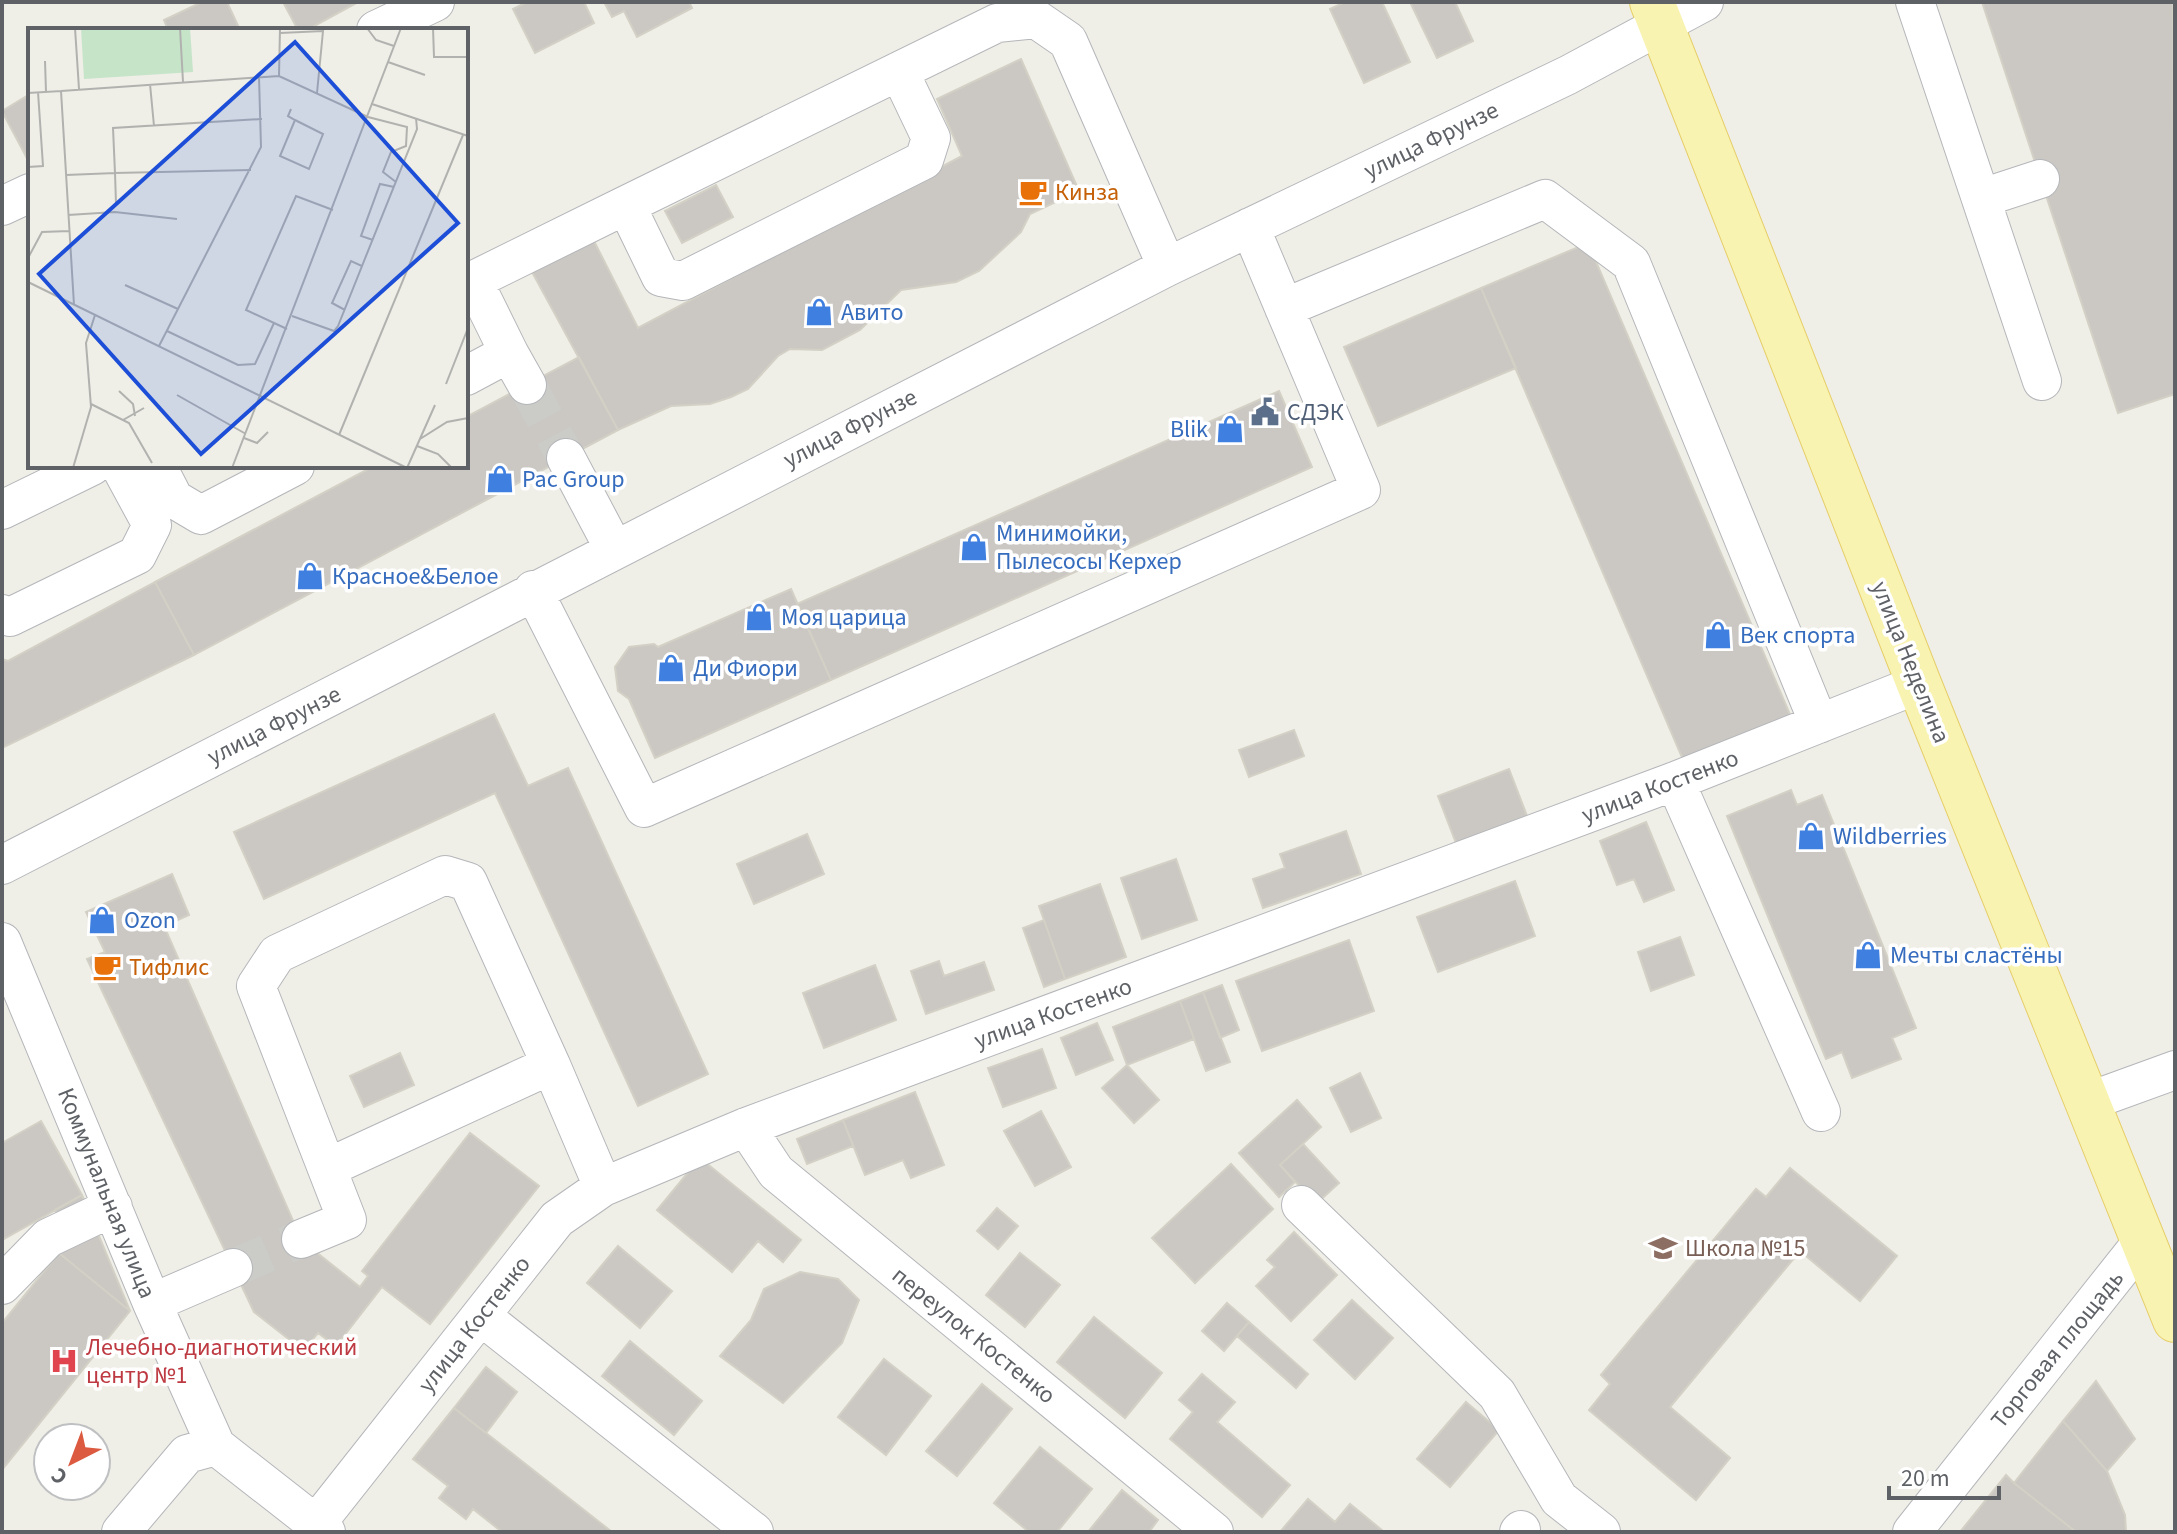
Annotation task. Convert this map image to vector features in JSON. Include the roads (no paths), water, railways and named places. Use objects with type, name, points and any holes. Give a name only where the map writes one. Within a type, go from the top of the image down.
[{"type":"main road","name":"улица Неделина","points":[[1657,14],[1919,684],[2175,1320]]},
{"type":"street","points":[[380,28],[435,2]]},
{"type":"street","name":"улица Фрунзе","points":[[2,865],[533,590],[1250,227],[1657,14],[1704,2]]},
{"type":"street","points":[[1915,2],[2042,381]]},
{"type":"street","points":[[468,376],[518,369],[470,282],[997,23],[1036,19],[1068,41],[1167,267]]},
{"type":"street","points":[[626,205],[661,277],[683,281],[924,160],[931,138],[899,71]]},
{"type":"street","points":[[1982,198],[2040,179]]},
{"type":"street","points":[[2,206],[28,194]]},
{"type":"street","points":[[1284,308],[1545,199],[1631,263],[1819,724]]},
{"type":"street","points":[[533,590],[644,808],[1361,490],[1250,227]]},
{"type":"street","points":[[566,458],[614,549]]},
{"type":"street","points":[[2,510],[88,468]]},
{"type":"street","points":[[2,614],[10,617],[137,555],[152,525],[121,468]]},
{"type":"street","points":[[158,468],[174,499],[201,515],[291,468]]},
{"type":"street","name":"улица Костенко","points":[[321,1528],[557,1219],[603,1187],[746,1127],[1675,781],[1919,684]]},
{"type":"street","points":[[1675,781],[1821,1112]]},
{"type":"street","points":[[301,1239],[347,1220],[256,986],[277,954],[445,875],[468,882],[603,1187]]},
{"type":"street","name":"Коммунальная улица","points":[[2,942],[152,1303],[216,1446],[321,1528]]},
{"type":"street","points":[[327,1168],[551,1065]]},
{"type":"street","points":[[2087,1102],[2175,1070]]},
{"type":"street","name":"переулок Костенко","points":[[746,1127],[776,1172],[1214,1532]]},
{"type":"street","points":[[1301,1205],[1497,1394],[1559,1499],[1601,1532]]},
{"type":"street","points":[[2,1285],[48,1238],[113,1207]]},
{"type":"street","name":"Торговая площадь","points":[[1912,1532],[2143,1241]]},
{"type":"street","points":[[152,1303],[233,1268]]},
{"type":"street","points":[[481,1316],[754,1532]]},
{"type":"street","points":[[121,1532],[187,1454],[216,1446]]},
{"type":"tunnel","points":[[527,385],[566,458]]},
{"type":"tunnel","points":[[233,1268],[301,1239]]},
{"type":"place","name":"Кинза","points":[[1033,192]]},
{"type":"place","name":"Авито","points":[[819,312]]},
{"type":"place","name":"СДЭК","points":[[1265,412]]},
{"type":"place","name":"Blik","points":[[1230,429]]},
{"type":"place","name":"Pac Group","points":[[500,479]]},
{"type":"place","name":"Минимойки, Пылесосы Керхер","points":[[974,547]]},
{"type":"place","name":"Красное&Белое","points":[[310,576]]},
{"type":"place","name":"Моя царица","points":[[759,617]]},
{"type":"place","name":"Век спорта","points":[[1718,635]]},
{"type":"place","name":"Ди Фиори","points":[[671,668]]},
{"type":"place","name":"Wildberries","points":[[1811,836]]},
{"type":"place","name":"Ozon","points":[[102,920]]},
{"type":"place","name":"Мечты сластёны","points":[[1868,955]]},
{"type":"place","name":"Тифлис","points":[[107,967]]},
{"type":"place","name":"Школа №15","points":[[1663,1248]]},
{"type":"place","name":"Лечебно-диагнотический центр №1","points":[[64,1361]]}]
